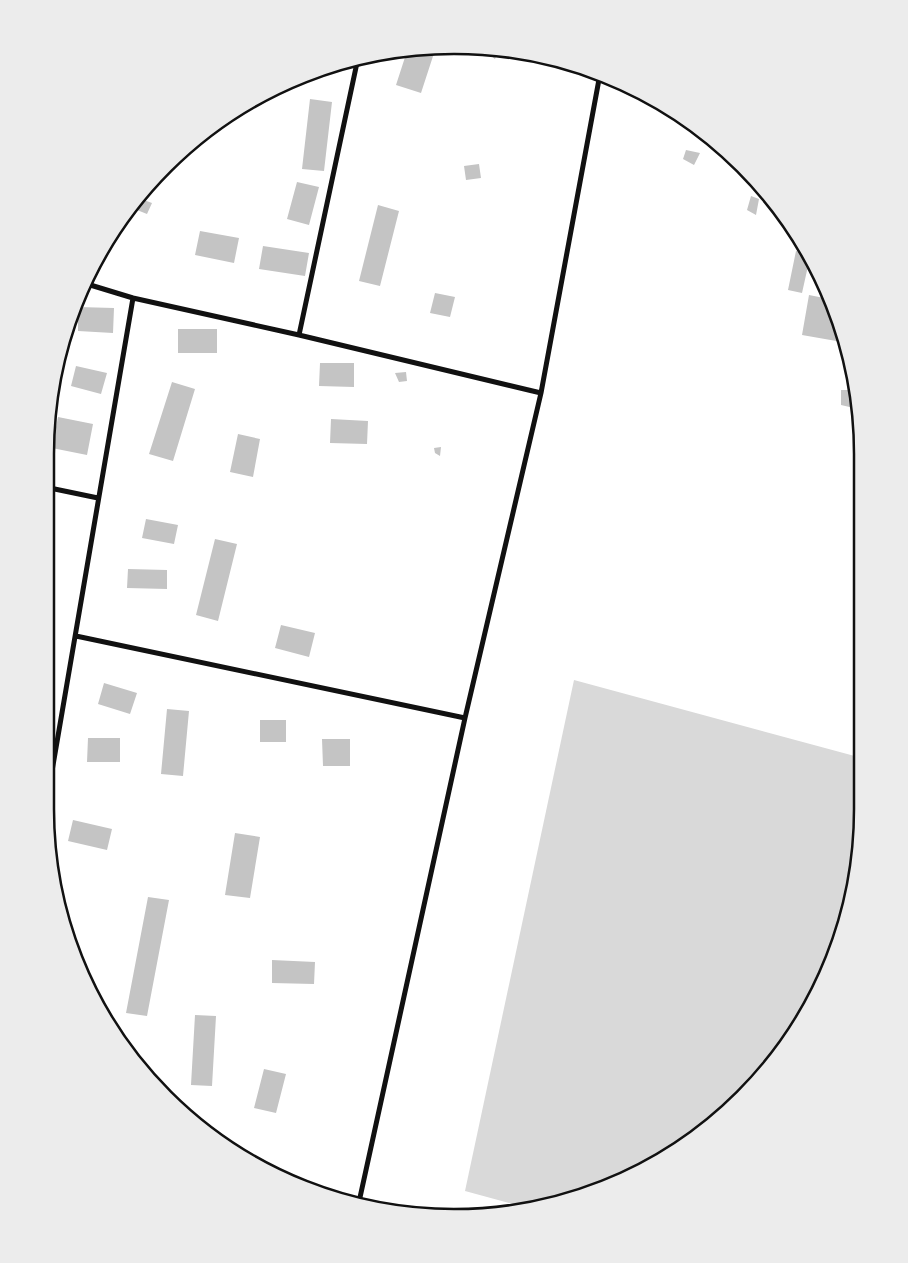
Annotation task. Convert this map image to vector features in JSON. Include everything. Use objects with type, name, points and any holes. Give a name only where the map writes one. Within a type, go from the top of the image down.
[{"type":"street","points":[[299,335],[356,66]]},
{"type":"street","points":[[360,1198],[465,718],[541,393],[599,81]]},
{"type":"street","points":[[91,285],[133,298],[299,335],[541,393]]},
{"type":"street","points":[[54,761],[133,298]]},
{"type":"street","points":[[54,489],[98,498]]},
{"type":"street","points":[[76,636],[465,718]]},
{"type":"shaded area","points":[[574,680],[854,756],[854,809],[851,861],[841,913],[824,962],[801,1009],[772,1053],[755,1073],[698,1127],[654,1156],[607,1179],[558,1196],[515,1205],[465,1191]]},
{"type":"building","points":[[433,55],[421,93],[396,85],[405,57]]},
{"type":"building","points":[[310,99],[332,102],[324,171],[302,169]]},
{"type":"building","points":[[686,150],[700,153],[694,165],[683,159]]},
{"type":"building","points":[[479,164],[481,178],[466,180],[464,166]]},
{"type":"building","points":[[297,182],[319,187],[309,225],[287,219]]},
{"type":"building","points":[[751,196],[759,199],[756,215],[747,210]]},
{"type":"building","points":[[144,200],[152,203],[147,214],[137,210]]},
{"type":"building","points":[[378,205],[399,211],[380,286],[359,281]]},
{"type":"building","points":[[200,231],[239,238],[234,263],[195,255]]},
{"type":"building","points":[[263,246],[309,253],[305,276],[259,269]]},
{"type":"building","points":[[796,251],[800,252],[808,267],[802,293],[788,290]]},
{"type":"building","points":[[435,293],[455,297],[450,317],[430,313]]},
{"type":"building","points":[[809,295],[822,298],[838,341],[802,335]]},
{"type":"building","points":[[82,307],[114,308],[113,333],[78,331],[78,317]]},
{"type":"building","points":[[178,329],[217,329],[217,353],[178,353]]},
{"type":"building","points":[[320,363],[354,363],[354,387],[319,386]]},
{"type":"building","points":[[76,366],[107,373],[101,394],[71,386]]},
{"type":"building","points":[[406,372],[407,381],[399,382],[395,373]]},
{"type":"building","points":[[172,382],[195,389],[173,461],[149,454]]},
{"type":"building","points":[[841,390],[849,390],[851,407],[841,405]]},
{"type":"building","points":[[58,417],[93,424],[87,455],[54,448]]},
{"type":"building","points":[[331,419],[368,421],[367,444],[330,443]]},
{"type":"building","points":[[238,434],[260,439],[253,477],[230,472]]},
{"type":"building","points":[[441,447],[440,456],[435,453],[434,448]]},
{"type":"building","points":[[146,519],[178,525],[174,544],[142,538]]},
{"type":"building","points":[[215,539],[237,544],[218,621],[196,615]]},
{"type":"building","points":[[128,569],[167,570],[167,589],[127,588]]},
{"type":"building","points":[[281,625],[315,633],[309,657],[275,648]]},
{"type":"building","points":[[104,683],[137,693],[130,714],[98,704]]},
{"type":"building","points":[[167,709],[189,711],[183,776],[161,774]]},
{"type":"building","points":[[260,720],[286,720],[286,742],[260,742]]},
{"type":"building","points":[[88,738],[120,738],[120,762],[87,762]]},
{"type":"building","points":[[322,739],[350,739],[350,766],[323,766]]},
{"type":"building","points":[[73,820],[112,829],[107,850],[68,841]]},
{"type":"building","points":[[235,833],[260,837],[250,898],[225,895]]},
{"type":"building","points":[[148,897],[169,900],[147,1016],[126,1013]]},
{"type":"building","points":[[272,960],[315,962],[314,984],[272,983]]},
{"type":"building","points":[[195,1015],[216,1016],[212,1086],[191,1085]]},
{"type":"building","points":[[264,1069],[286,1074],[276,1113],[254,1108]]}]
